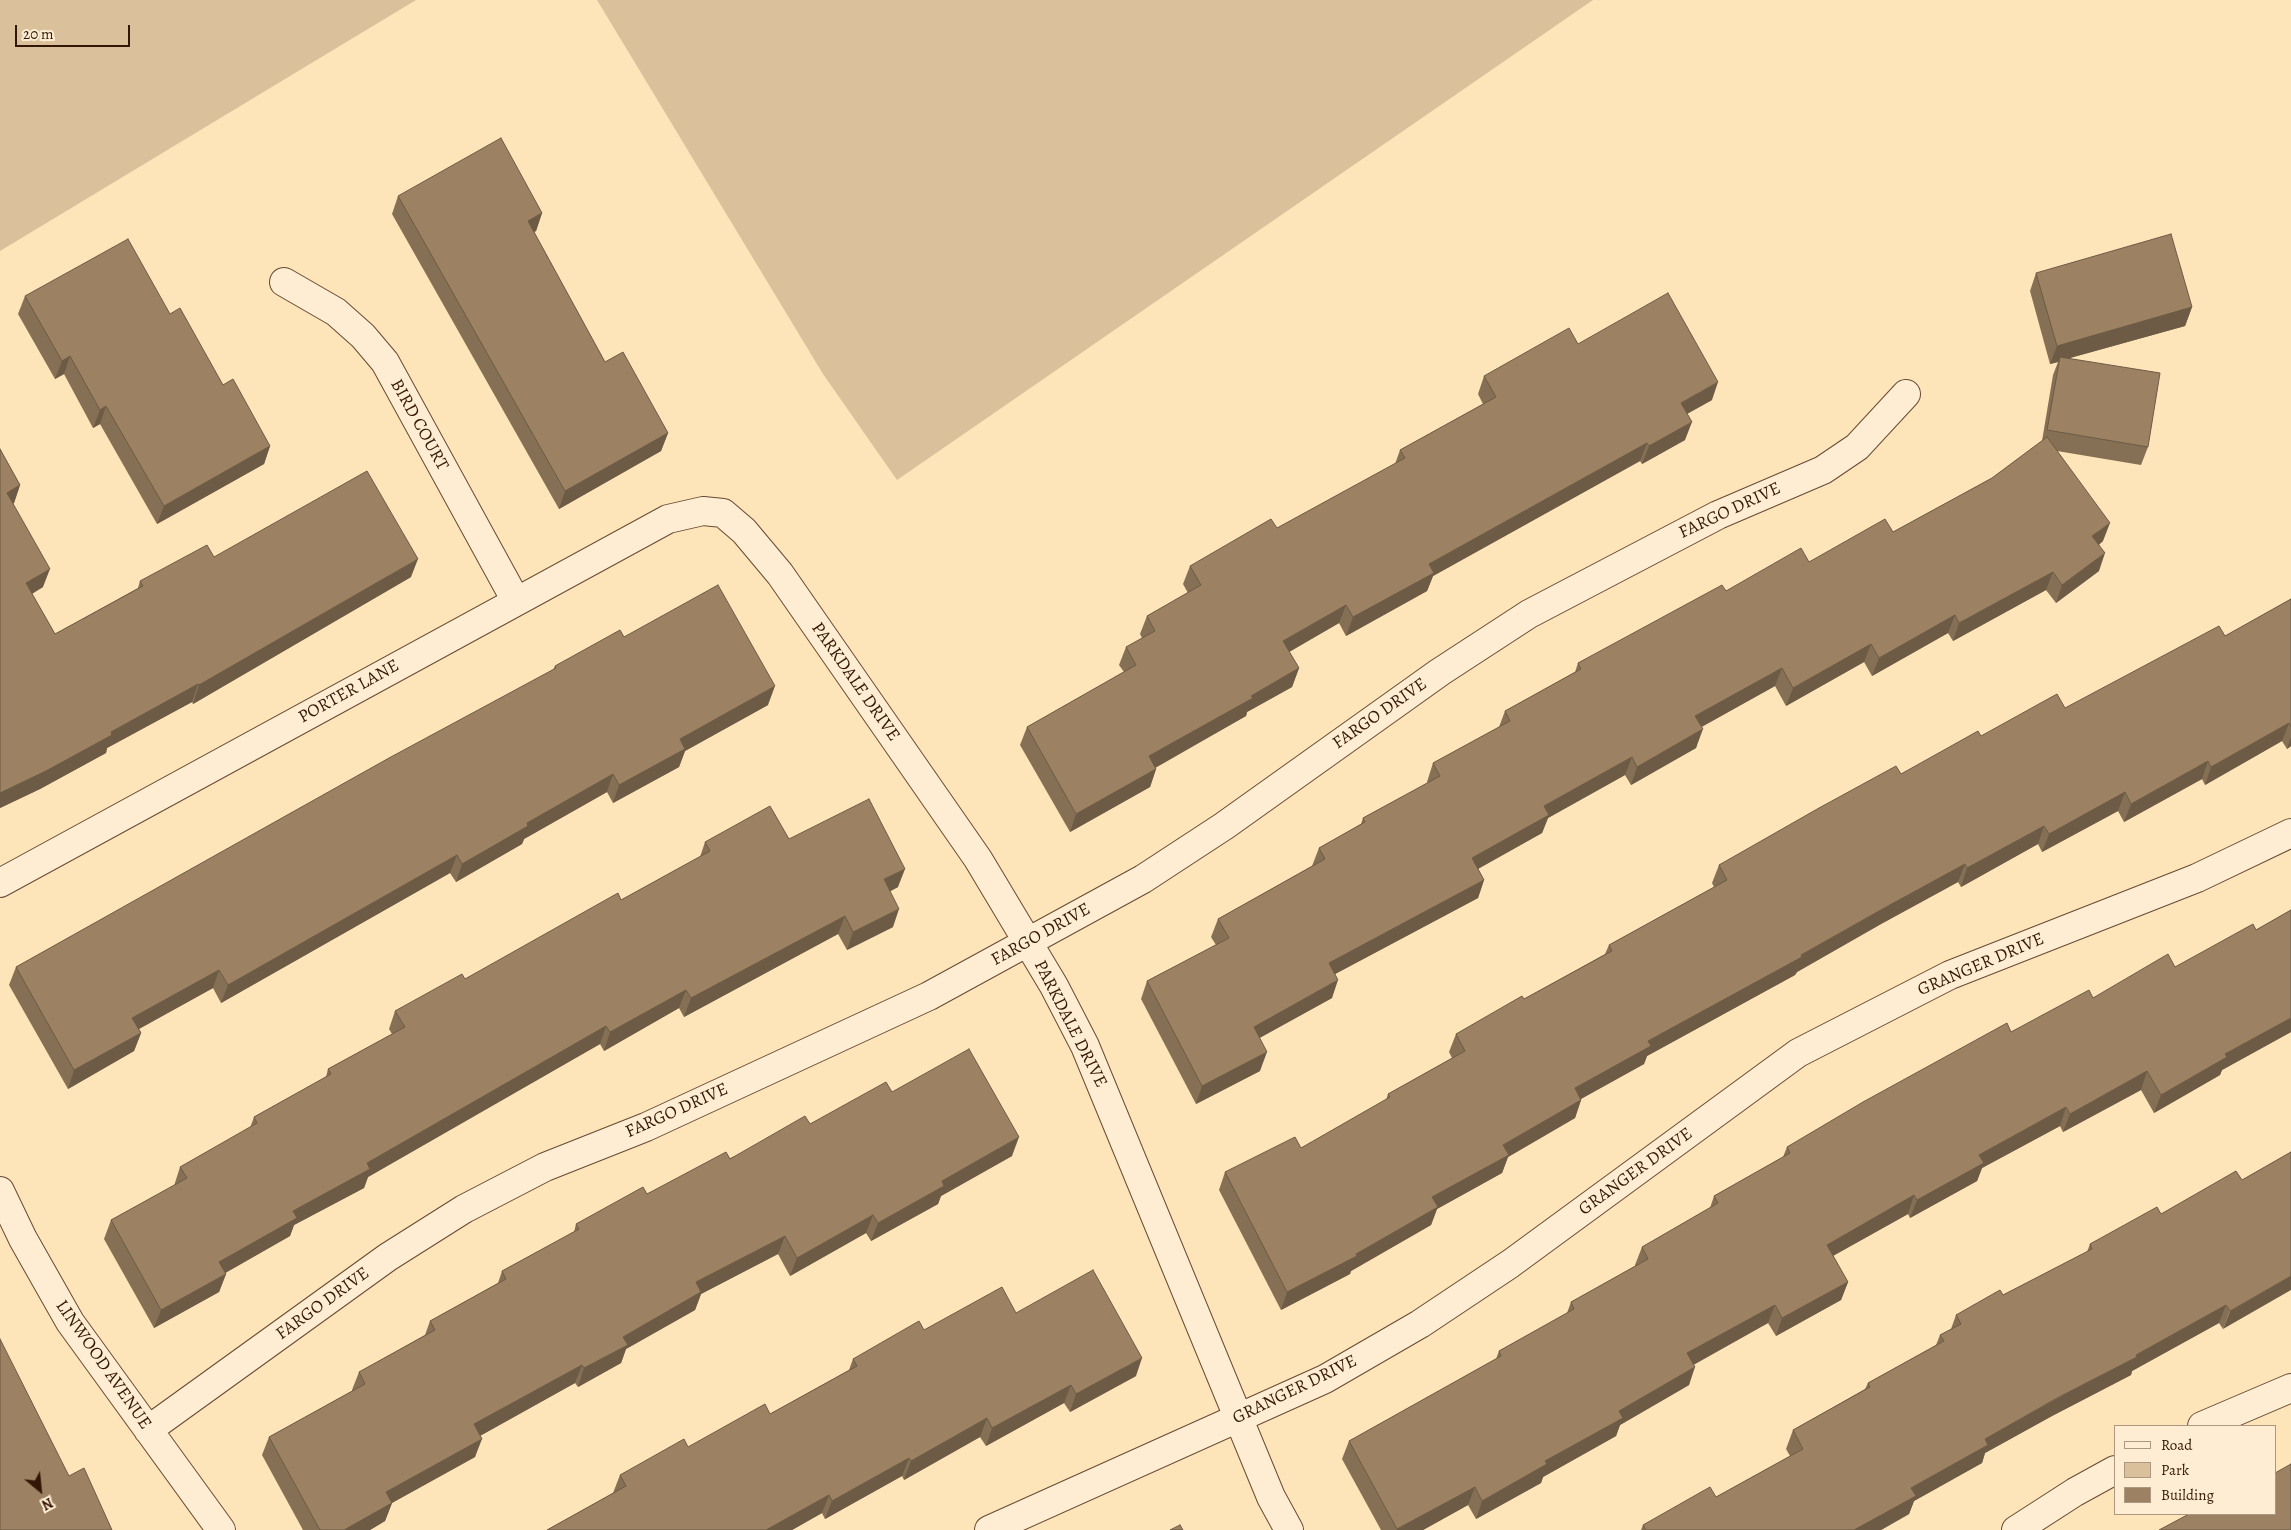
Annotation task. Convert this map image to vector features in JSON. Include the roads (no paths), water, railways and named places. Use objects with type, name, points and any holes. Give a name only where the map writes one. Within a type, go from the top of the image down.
[{"type":"street","name":"BIRD COURT","points":[[284,282],[336,312],[363,336],[385,362],[516,601]]},
{"type":"street","name":"FARGO DRIVE","points":[[148,1430],[388,1257],[464,1209],[544,1167],[646,1127],[929,996],[1143,879],[1224,826],[1440,672],[1529,614],[1718,514],[1823,470],[1857,447],[1906,394]]},
{"type":"street","name":"PORTER LANE","points":[[0,883],[668,519],[702,511]]},
{"type":"street","name":"PARKDALE DRIVE","points":[[702,511],[723,513],[744,531],[780,574],[978,858],[1028,942],[1085,1046],[1271,1497],[1289,1530]]},
{"type":"street","name":"GRANGER DRIVE","points":[[989,1530],[1324,1379],[1420,1324],[1510,1264],[1798,1053],[1950,975],[2197,878],[2291,833]]},
{"type":"street","name":"LINWOOD AVENUE","points":[[0,1191],[23,1238],[70,1322],[221,1530]]},
{"type":"street","points":[[2204,1425],[2291,1388]]},
{"type":"street","points":[[2016,1530],[2075,1492],[2114,1471]]}]
